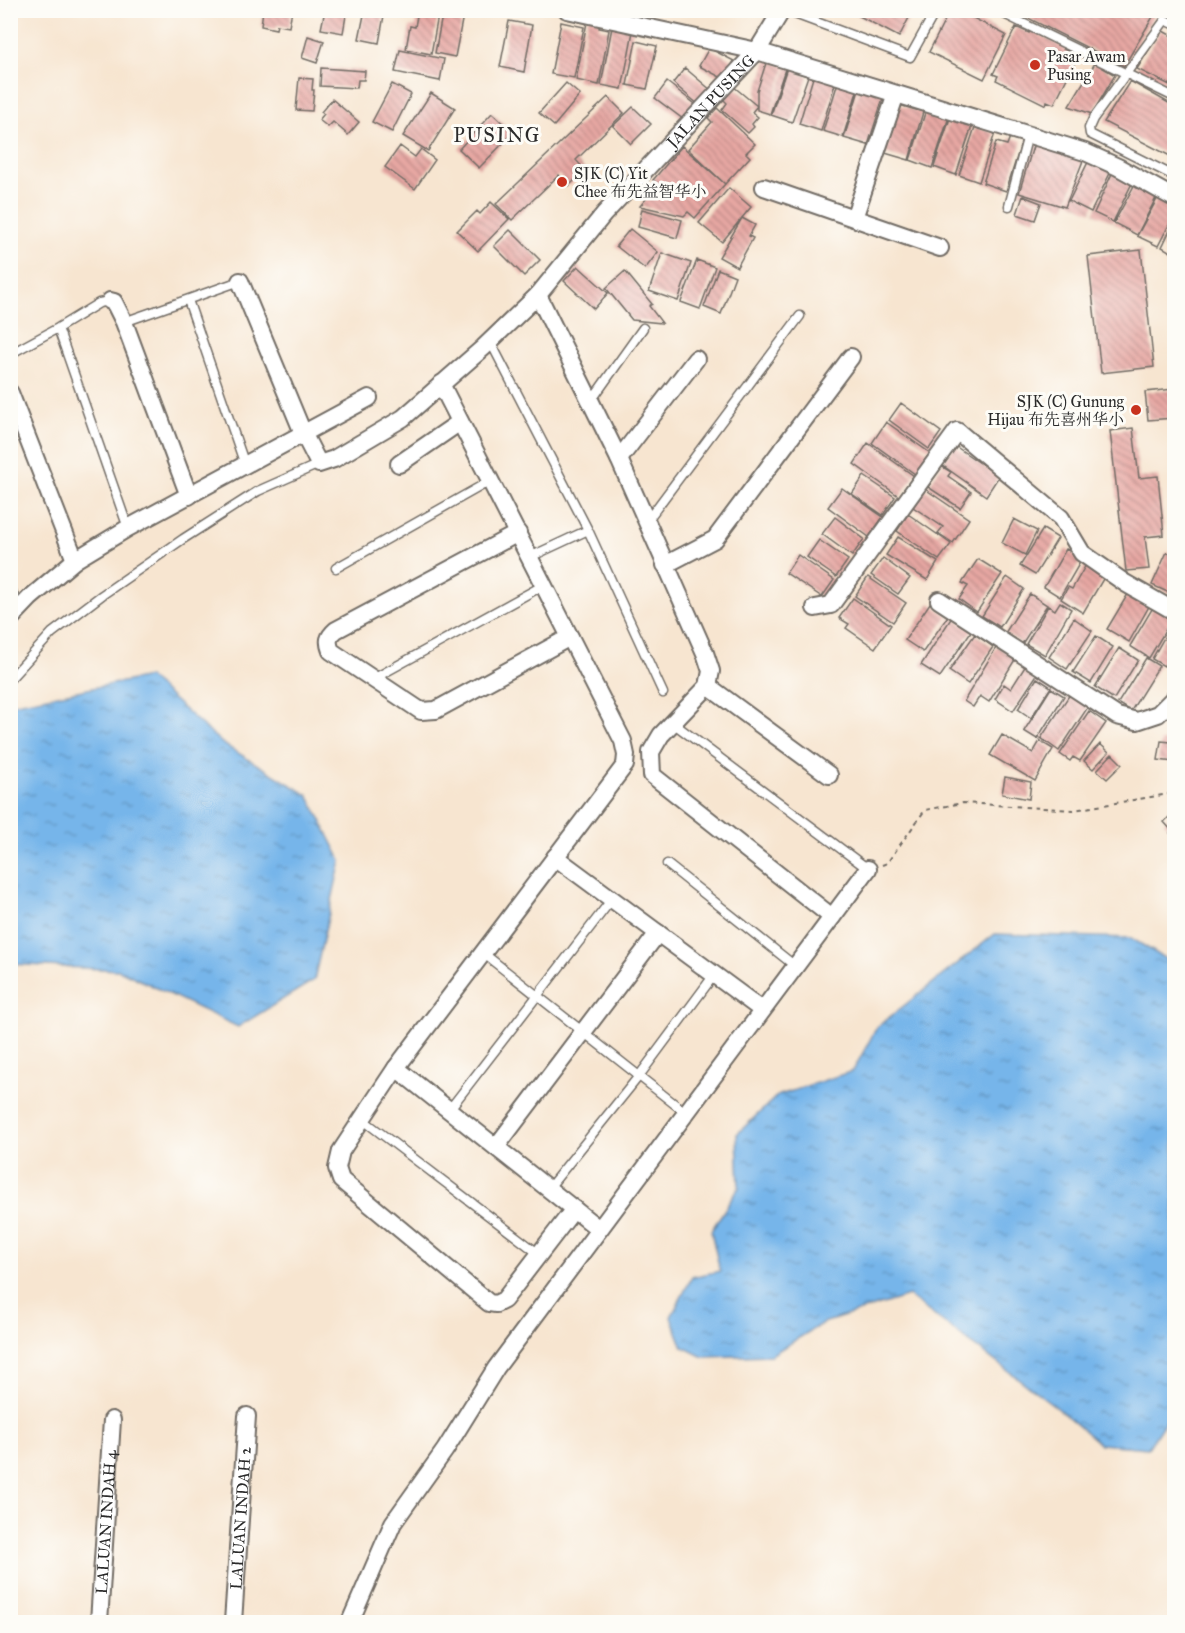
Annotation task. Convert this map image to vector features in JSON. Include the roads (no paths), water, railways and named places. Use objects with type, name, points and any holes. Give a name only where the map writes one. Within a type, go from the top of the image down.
[{"type":"street","points":[[567,10],[758,51],[1084,152],[1118,167],[1174,198]]},
{"type":"street","name":"JALAN PUSING","points":[[319,464],[334,459],[403,418],[538,295],[604,214],[758,51],[783,10]]},
{"type":"street","points":[[854,218],[896,94]]},
{"type":"street","points":[[764,187],[940,248]]},
{"type":"street","points":[[240,281],[303,433],[319,464]]},
{"type":"street","points":[[538,295],[619,459],[711,671],[708,686],[661,735],[651,752],[652,775],[832,917]]},
{"type":"street","points":[[110,301],[114,302],[124,322],[189,496]]},
{"type":"street","points":[[665,565],[715,539],[851,357]]},
{"type":"street","points":[[619,459],[696,359]]},
{"type":"street","points":[[441,384],[623,741],[626,755],[625,765],[396,1068],[341,1150],[337,1168],[341,1180],[489,1303],[496,1304],[504,1300],[574,1209]]},
{"type":"street","points":[[10,393],[75,560]]},
{"type":"street","points":[[15,615],[30,598],[75,560],[128,528],[369,398]]},
{"type":"street","points":[[399,464],[460,422]]},
{"type":"street","points":[[815,608],[831,605],[957,430],[1061,519],[1082,553],[1125,583],[1174,610]]},
{"type":"street","points":[[518,533],[336,630],[329,636],[327,643],[331,651],[421,711],[428,712],[436,710],[570,637]]},
{"type":"street","points":[[939,600],[1117,716],[1137,721],[1158,714],[1174,698]]},
{"type":"street","points":[[708,686],[829,775]]},
{"type":"street","points":[[555,857],[762,1010]]},
{"type":"street","points":[[350,1623],[393,1523],[445,1450],[496,1368],[868,869]]},
{"type":"street","points":[[496,1147],[658,933]]},
{"type":"street","points":[[396,1068],[599,1229]]},
{"type":"street","name":"LALUAN INDAH 2","points":[[233,1623],[247,1416]]},
{"type":"street","name":"LALUAN INDAH 4","points":[[99,1623],[112,1420]]},
{"type":"lane","points":[[783,10],[911,57],[936,10]]},
{"type":"lane","points":[[999,11],[1174,97]]},
{"type":"lane","points":[[1174,24],[1166,20],[1093,119],[1089,131],[1090,134],[1174,176]]},
{"type":"lane","points":[[1009,206],[1028,135]]},
{"type":"lane","points":[[124,322],[240,281]]},
{"type":"lane","points":[[188,300],[246,466]]},
{"type":"lane","points":[[10,354],[99,303],[110,301]]},
{"type":"lane","points":[[646,522],[800,316]]},
{"type":"lane","points":[[58,328],[128,528]]},
{"type":"lane","points":[[590,401],[643,328]]},
{"type":"lane","points":[[490,341],[588,530],[663,693]]},
{"type":"lane","points":[[10,680],[52,633],[102,595],[258,491],[319,464]]},
{"type":"lane","points":[[336,568],[490,481]]},
{"type":"lane","points":[[530,557],[588,530]]},
{"type":"lane","points":[[373,679],[544,585]]},
{"type":"lane","points":[[10,586],[15,615]]},
{"type":"lane","points":[[673,723],[868,869]]},
{"type":"lane","points":[[667,864],[795,966]]},
{"type":"lane","points":[[449,1110],[612,899]]},
{"type":"lane","points":[[483,953],[686,1113]]},
{"type":"lane","points":[[548,1189],[639,1076],[714,975]]},
{"type":"lane","points":[[362,1119],[538,1254]]},
{"type":"water","points":[[148,677],[223,744],[308,795],[341,860],[314,980],[238,1027],[119,970],[11,964],[11,704]]},
{"type":"water","points":[[995,934],[1131,938],[1174,964],[1174,1408],[1148,1448],[1100,1444],[1055,1406],[908,1296],[823,1323],[771,1355],[703,1357],[683,1347],[671,1317],[692,1277],[720,1271],[711,1231],[739,1187],[737,1134],[777,1096],[853,1071],[877,1027]]},
{"type":"place","name":"Pasar Awam Pusing","points":[[1035,65]]},
{"type":"place","name":"SJK (C) Yit Chee 布先益智华小","points":[[562,182]]},
{"type":"place","name":"SJK (C) Gunung Hijau 布先喜州华小","points":[[1136,410]]},
{"type":"district","name":"PUSING","points":[[497,135]]}]
